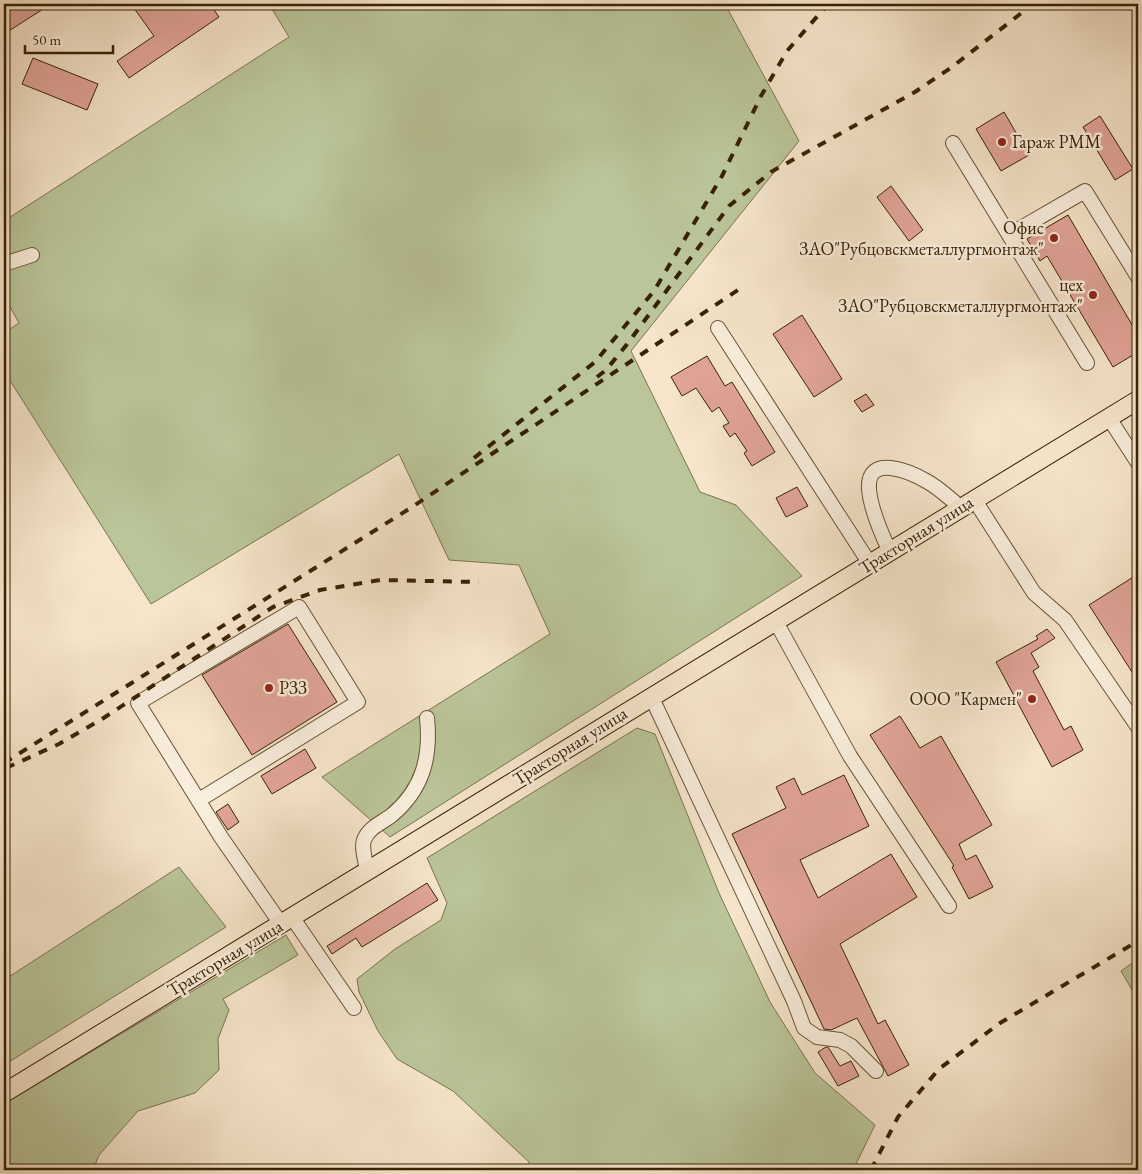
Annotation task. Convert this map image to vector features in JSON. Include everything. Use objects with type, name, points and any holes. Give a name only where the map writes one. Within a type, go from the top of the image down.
[{"type":"main road","name":"Тракторная улица","points":[[4,1094],[651,696],[776,622],[1138,400]]},
{"type":"lane","points":[[953,143],[1086,363]]},
{"type":"lane","points":[[1009,235],[1085,191],[1138,277]]},
{"type":"lane","points":[[4,264],[32,255]]},
{"type":"lane","points":[[718,328],[870,564]]},
{"type":"lane","points":[[1109,418],[1138,463]]},
{"type":"lane","points":[[890,552],[880,529],[869,489],[874,472],[880,468],[890,466],[928,482],[968,503],[1034,592],[1065,620],[1138,727]]},
{"type":"lane","points":[[199,800],[358,702],[299,607],[138,703],[221,837],[354,1008]]},
{"type":"lane","points":[[776,622],[850,756],[949,906]]},
{"type":"lane","points":[[651,696],[794,1002],[804,1028],[817,1037],[840,1040],[851,1046],[876,1071]]},
{"type":"lane","points":[[367,871],[363,842],[370,830],[392,814],[414,793],[425,766],[430,742],[427,718]]},
{"type":"green space","points":[[269,4],[725,4],[799,141],[631,351],[700,492],[736,505],[802,576],[390,837],[322,777],[550,634],[519,565],[449,560],[399,454],[151,604],[4,371],[4,333],[19,323],[4,296],[4,221],[289,37]]},
{"type":"green space","points":[[637,728],[655,734],[719,893],[770,1002],[815,1073],[875,1125],[853,1170],[530,1170],[529,1162],[453,1091],[397,1059],[378,1031],[359,992],[357,979],[395,949],[441,920],[447,903],[427,858]]},
{"type":"green space","points":[[179,867],[226,927],[4,1065],[4,980]]},
{"type":"green space","points":[[286,935],[298,955],[223,999],[229,1010],[218,1039],[219,1070],[195,1093],[138,1111],[99,1155],[93,1170],[4,1170],[4,1104]]},
{"type":"green space","points":[[1138,959],[1138,1000],[1121,971]]},
{"type":"building","points":[[4,4],[51,4],[4,34]]},
{"type":"building","points":[[131,4],[210,4],[219,17],[129,78],[117,61],[154,36]]},
{"type":"building","points":[[33,58],[98,84],[87,110],[22,84]]},
{"type":"building","name":"Гараж РММ","points":[[1004,112],[1029,155],[1001,171],[976,129]]},
{"type":"building","points":[[1100,116],[1133,169],[1115,180],[1083,127]]},
{"type":"building","points":[[891,186],[923,230],[909,241],[877,197]]},
{"type":"building","name":"цех ЗАО\"Рубцовскметаллургмонтаж\"","points":[[1068,215],[1138,335],[1138,352],[1113,367],[1047,256],[1040,261],[1027,239]]},
{"type":"building","points":[[802,315],[842,379],[814,397],[773,334]]},
{"type":"building","points":[[707,356],[725,386],[732,382],[775,452],[752,466],[744,453],[747,451],[735,433],[730,437],[723,426],[729,423],[719,407],[712,412],[696,388],[682,396],[671,377]]},
{"type":"building","points":[[866,394],[874,405],[862,412],[854,401]]},
{"type":"building","points":[[797,487],[808,506],[786,517],[776,498]]},
{"type":"building","points":[[1138,574],[1138,669],[1132,672],[1089,605]]},
{"type":"building","name":"РЗЗ","points":[[288,624],[337,702],[252,755],[202,675]]},
{"type":"building","name":"ООО \"Кармен\"","points":[[1047,629],[1055,638],[1031,653],[1039,667],[1033,671],[1064,730],[1071,726],[1083,750],[1052,767],[996,662],[1038,639],[1036,636]]},
{"type":"building","points":[[900,716],[920,748],[941,736],[992,825],[959,844],[966,860],[976,855],[993,887],[969,899],[952,867],[954,866],[870,735]]},
{"type":"building","points":[[305,749],[316,768],[272,794],[261,776]]},
{"type":"building","points":[[844,775],[869,826],[800,860],[818,898],[891,854],[917,897],[840,944],[878,1024],[885,1020],[909,1065],[888,1076],[857,1018],[831,1030],[824,1029],[732,834],[786,808],[776,787],[794,778],[802,795]]},
{"type":"building","points":[[228,804],[239,822],[228,830],[216,812]]},
{"type":"building","points":[[427,883],[438,900],[362,947],[356,938],[332,954],[327,946]]},
{"type":"building","points":[[828,1047],[840,1066],[851,1061],[859,1076],[838,1086],[818,1052]]},
{"type":"railway","points":[[474,458],[595,362],[654,291],[722,176],[761,96],[787,51],[828,4]]},
{"type":"railway","points":[[597,377],[606,370],[628,343],[729,206],[771,172],[915,92],[952,67],[1033,4]]},
{"type":"railway","points":[[4,763],[409,509],[738,290]]},
{"type":"railway","points":[[6,768],[59,744],[102,719],[273,607],[320,590],[380,580],[479,582]]},
{"type":"railway","points":[[871,1170],[898,1117],[939,1069],[1000,1023],[1138,941]]},
{"type":"place","name":"Гараж РММ","points":[[1002,142]]},
{"type":"place","name":"Офис ЗАО\"Рубцовскметаллургмонтаж\"","points":[[1054,238]]},
{"type":"place","name":"цех ЗАО\"Рубцовскметаллургмонтаж\"","points":[[1093,295]]},
{"type":"place","name":"РЗЗ","points":[[269,688]]},
{"type":"place","name":"ООО \"Кармен\"","points":[[1032,699]]}]
